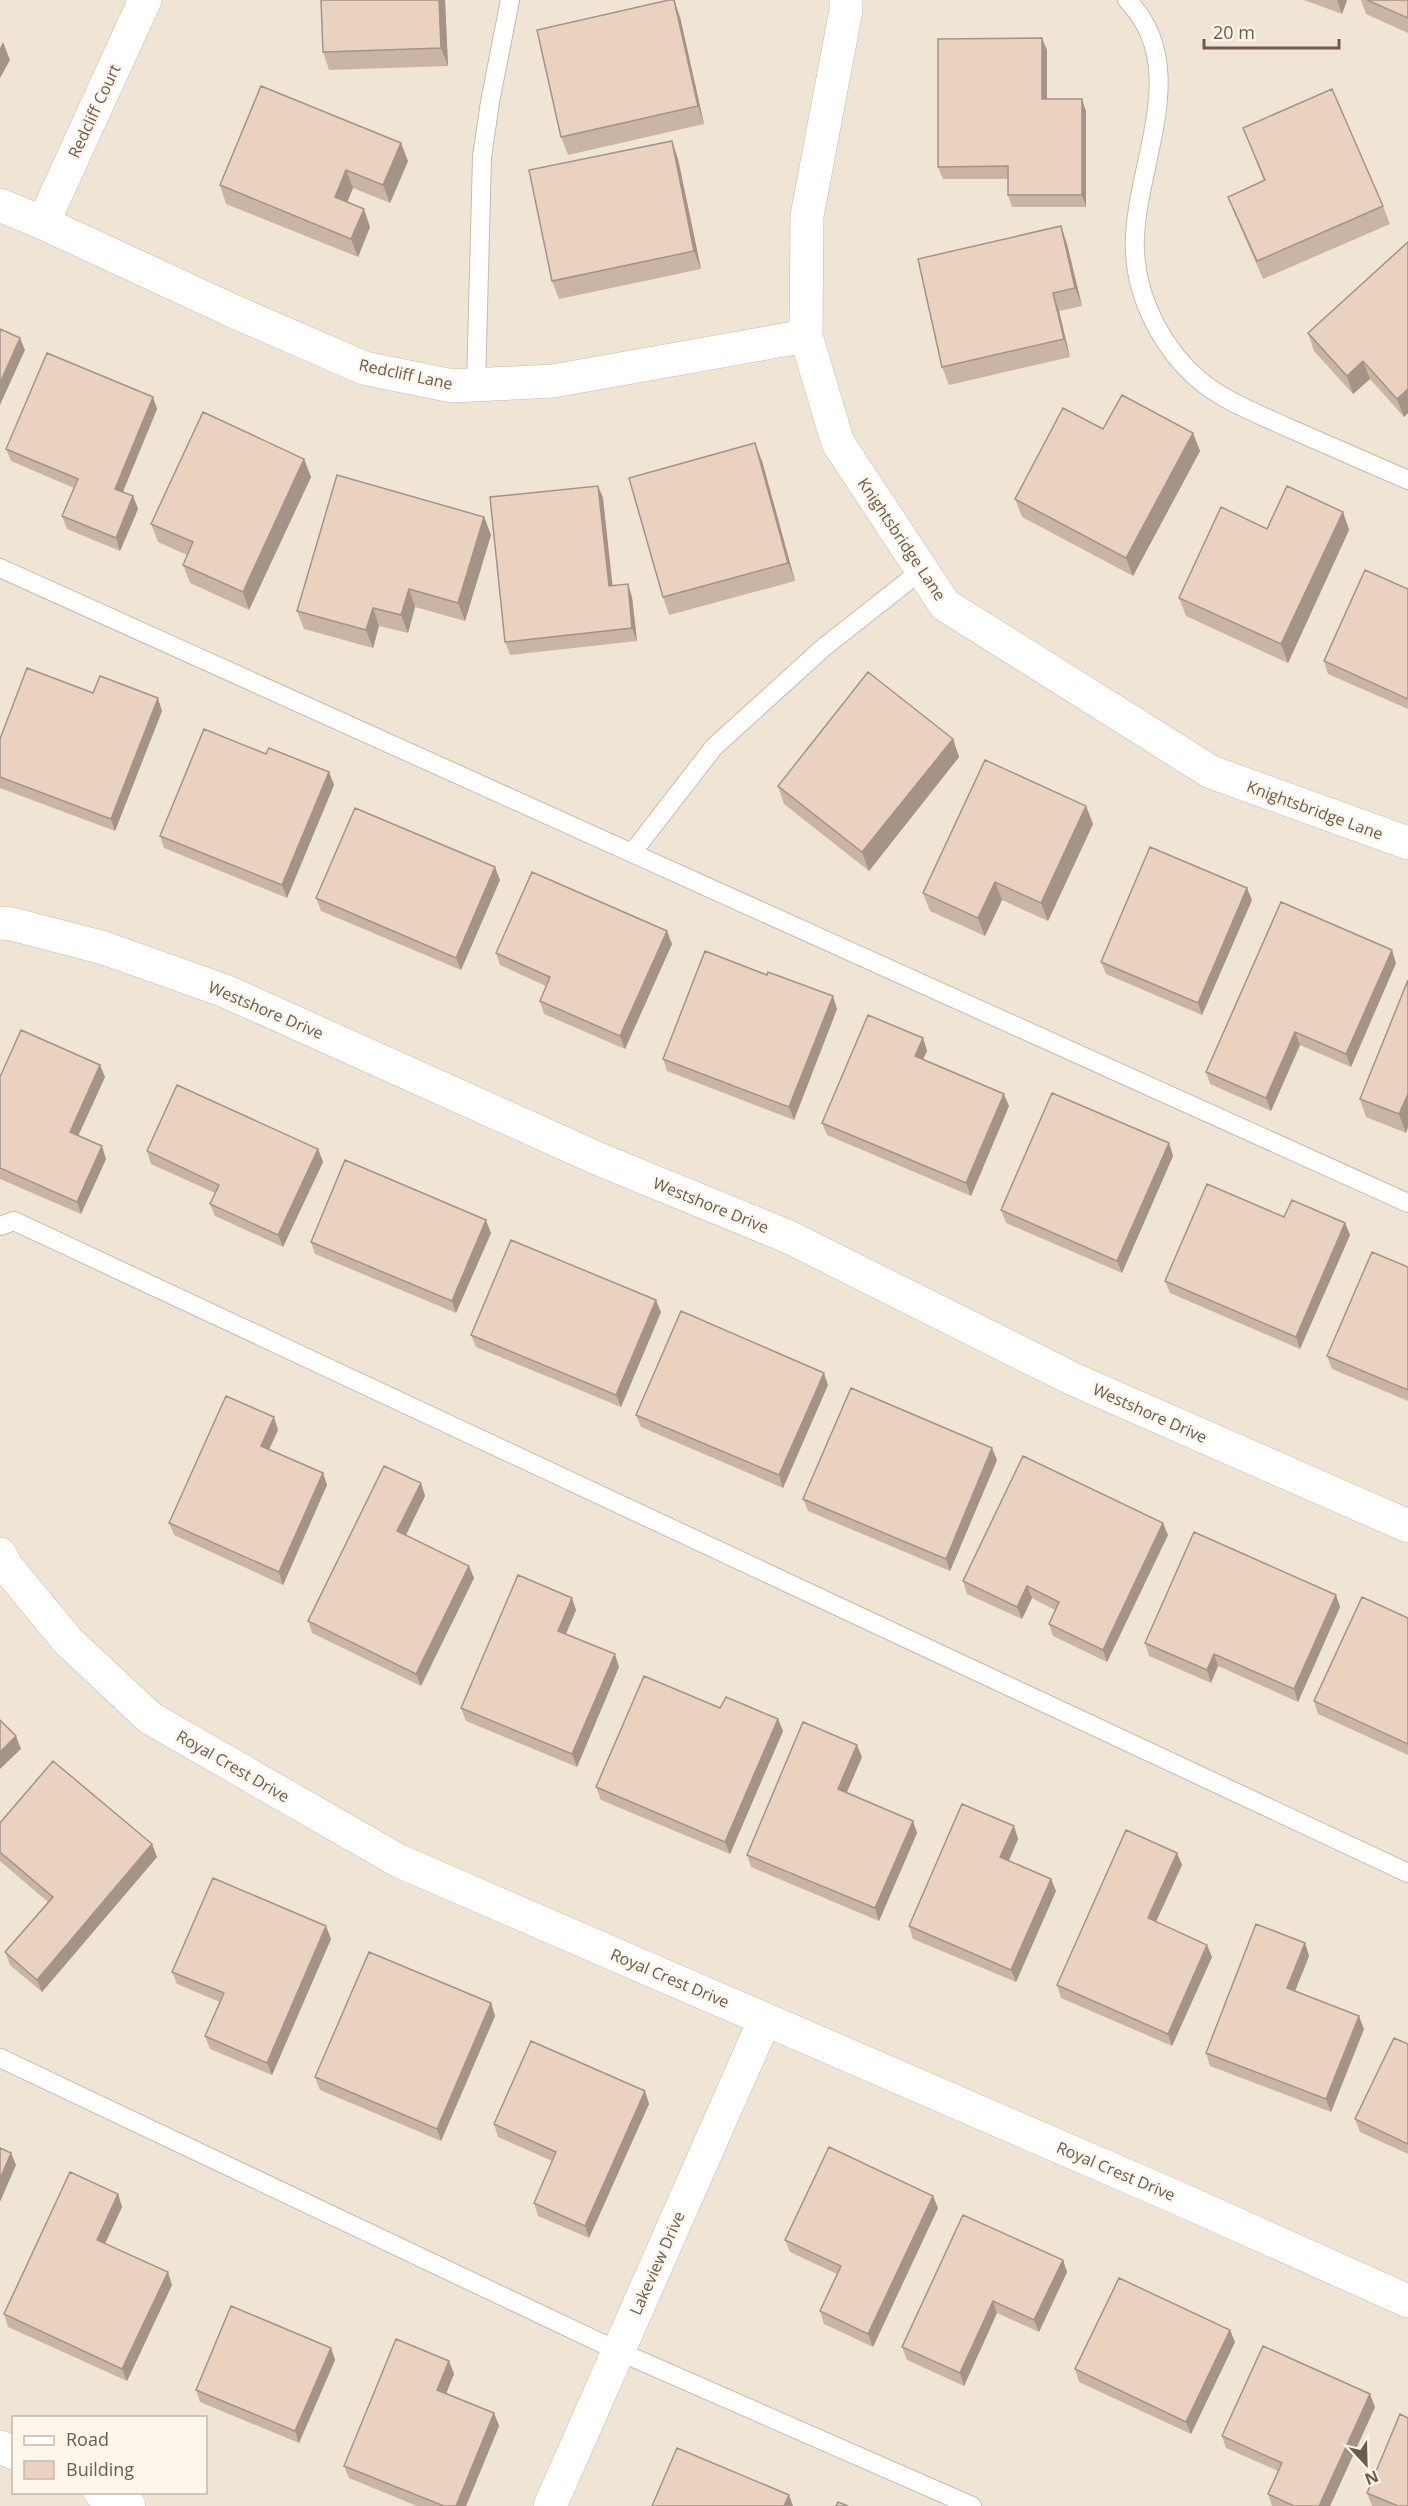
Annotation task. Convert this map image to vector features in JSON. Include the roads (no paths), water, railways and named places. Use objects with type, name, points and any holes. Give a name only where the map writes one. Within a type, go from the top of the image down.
[{"type":"street","name":"Redcliff Court","points":[[43,223],[145,0]]},
{"type":"street","name":"Knightsbridge Lane","points":[[846,0],[807,216],[806,336],[838,443],[922,570],[945,604],[1211,772],[1408,843]]},
{"type":"street","name":"Redcliff Lane","points":[[0,205],[364,368],[452,386],[553,381],[806,336]]},
{"type":"street","name":"Westshore Drive","points":[[0,923],[12,924],[104,948],[225,990],[601,1160],[789,1238],[1076,1380],[1408,1526]]},
{"type":"street","name":"Royal Crest Drive","points":[[0,1554],[7,1567],[68,1641],[150,1718],[399,1861],[1171,2195],[1408,2301]]},
{"type":"street","name":"Lakeview Drive","points":[[550,2506],[765,2019]]},
{"type":"street","points":[[102,2494],[129,2506]]},
{"type":"lane","points":[[476,385],[482,157],[510,0]]},
{"type":"lane","points":[[1127,0],[1141,14],[1152,41],[1158,65],[1158,101],[1139,203],[1134,252],[1139,286],[1153,320],[1172,353],[1199,379],[1226,400],[1408,480]]},
{"type":"lane","points":[[0,568],[1408,1203]]},
{"type":"lane","points":[[632,853],[714,747],[823,648],[922,570]]},
{"type":"lane","points":[[7,1224],[1408,1873]]},
{"type":"lane","points":[[0,2058],[618,2351],[972,2506]]}]
